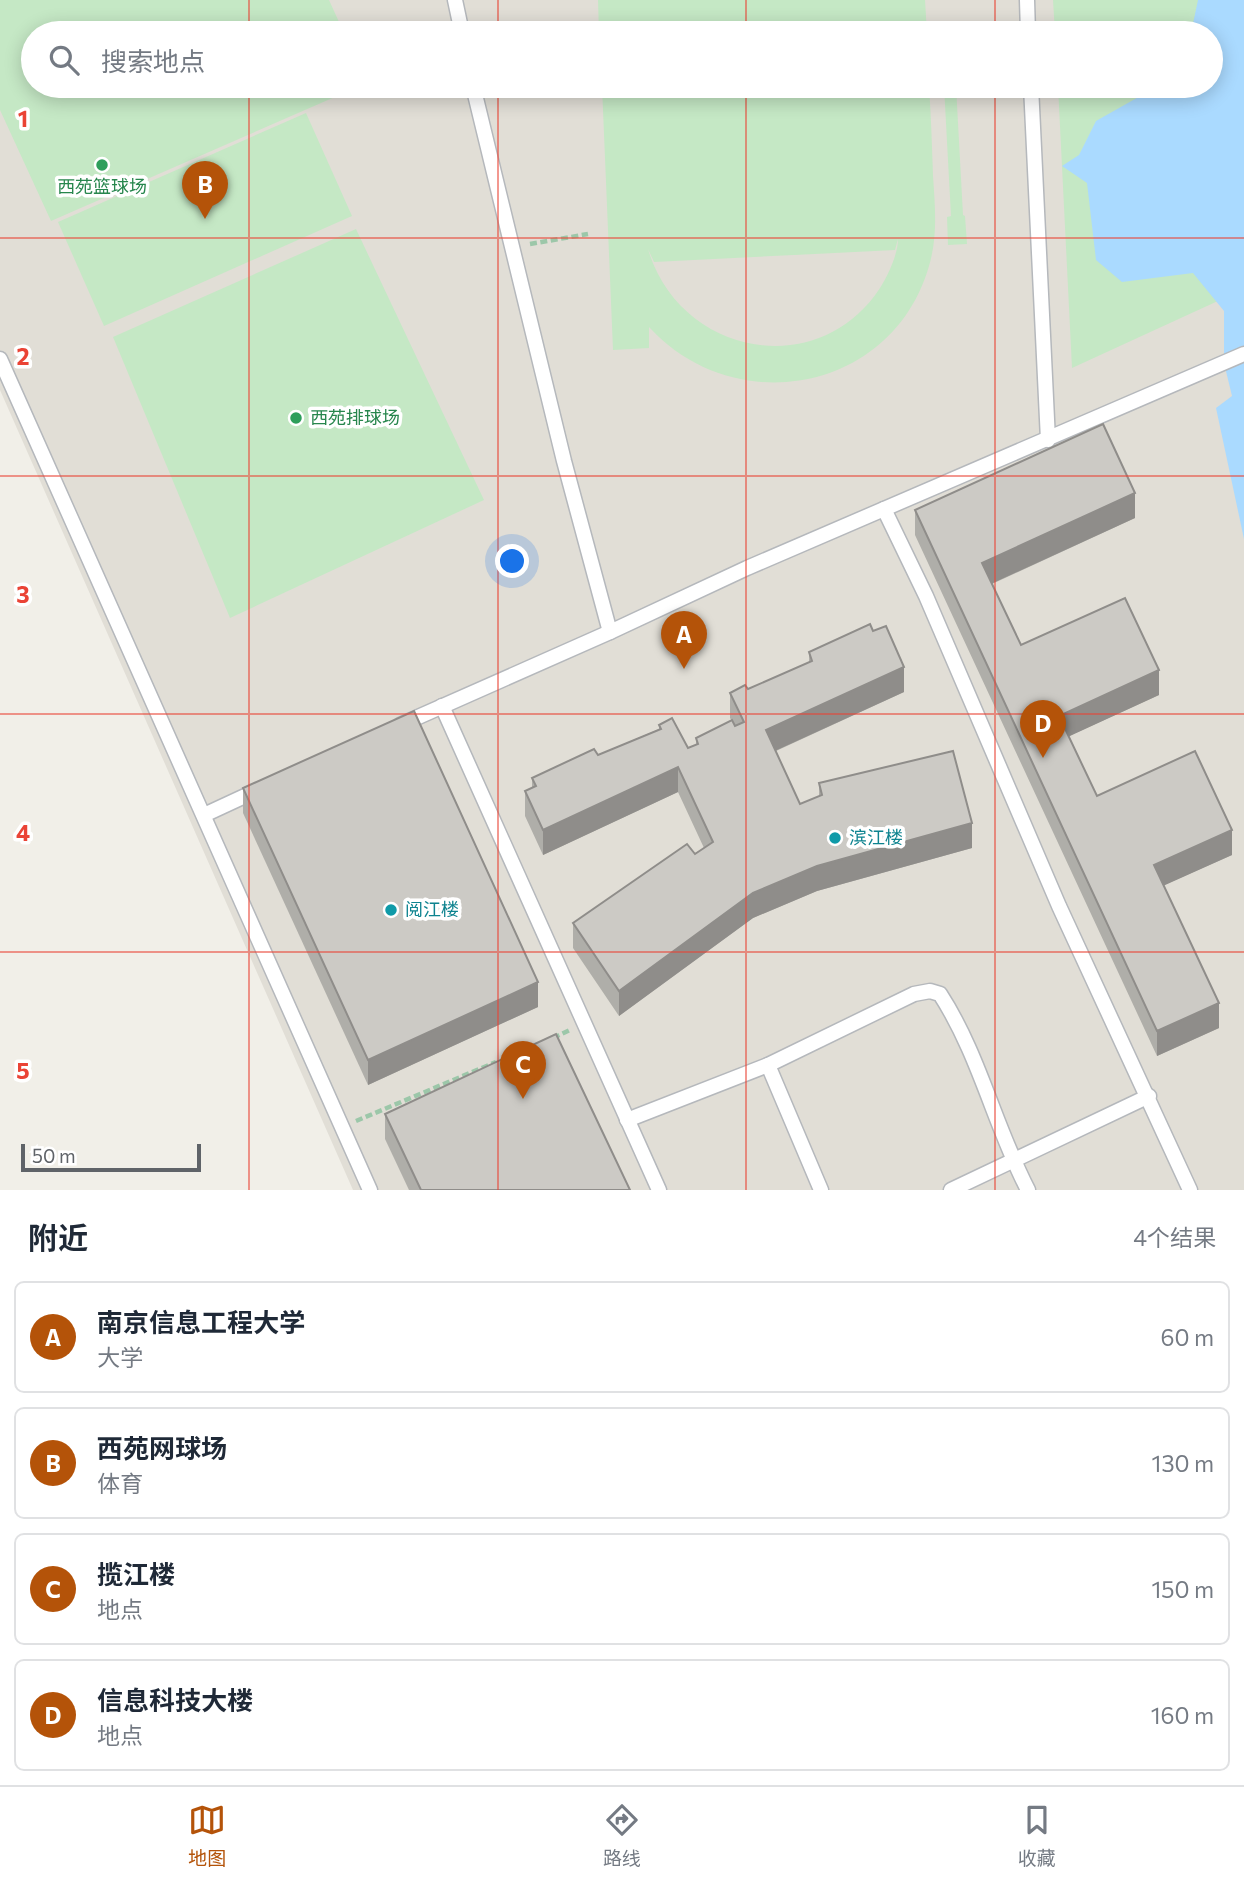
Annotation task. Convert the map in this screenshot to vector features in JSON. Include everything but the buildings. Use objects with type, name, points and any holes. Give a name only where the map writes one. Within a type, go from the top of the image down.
[{"type":"lane","points":[[455,0],[459,21]]},
{"type":"lane","points":[[1027,0],[1028,21]]},
{"type":"lane","points":[[476,98],[610,632]]},
{"type":"lane","points":[[1032,98],[1048,440]]},
{"type":"lane","points":[[392,729],[747,568],[1244,354]]},
{"type":"lane","points":[[0,359],[370,1190]]},
{"type":"lane","points":[[884,509],[926,596],[1059,906],[1149,1096],[1190,1190]]},
{"type":"lane","points":[[442,706],[659,1190]]},
{"type":"lane","points":[[204,815],[279,780]]},
{"type":"lane","points":[[627,1120],[768,1065],[914,994],[930,991],[940,994],[957,1020],[1012,1160],[1028,1190]]},
{"type":"lane","points":[[768,1065],[821,1190]]},
{"type":"lane","points":[[951,1190],[1149,1096]]},
{"type":"path","points":[[512,248],[588,234]]},
{"type":"path","points":[[546,1041],[584,1024]]},
{"type":"path","points":[[342,1127],[508,1057]]},
{"type":"shaded area","points":[[0,0],[1244,0],[1244,1190],[353,1190],[0,390]]},
{"type":"green space","name":"西苑篮球场","points":[[0,0],[329,0],[339,21],[21,21],[21,98],[333,98],[51,221],[0,110]]},
{"type":"green space","points":[[598,0],[925,0],[926,21],[599,21]]},
{"type":"green space","points":[[1053,0],[1244,0],[1244,289],[1072,368],[1059,98],[1223,98],[1223,21],[1054,21]]},
{"type":"green space","points":[[602,98],[930,98],[935,210],[932,255],[910,309],[882,342],[847,365],[808,379],[766,382],[724,375],[684,357],[649,327],[649,348],[613,350]],"holes":[[[898,239],[892,264],[880,288],[854,318],[822,337],[788,345],[752,344],[719,333],[689,313],[664,285],[648,249],[654,262],[895,250]]]},
{"type":"green space","points":[[945,98],[957,98],[967,244],[948,245],[947,217],[951,216]]},
{"type":"green space","points":[[306,113],[352,216],[104,326],[58,222]]},
{"type":"green space","name":"西苑排球场","points":[[356,229],[484,500],[230,618],[113,337]]},
{"type":"water","points":[[1198,0],[1244,0],[1244,539],[1216,408],[1232,396],[1224,363],[1224,311],[1193,273],[1122,282],[1096,260],[1087,183],[1062,166],[1079,155],[1096,121],[1137,98],[1223,98],[1223,21],[1194,21]]},
{"type":"place","name":"西苑篮球场","points":[[102,165]]},
{"type":"place","name":"西苑网球场","points":[[205,219]]},
{"type":"place","name":"西苑排球场","points":[[296,418]]},
{"type":"place","name":"南京信息工程大学","points":[[684,669]]},
{"type":"place","name":"信息科技大楼","points":[[1043,758]]},
{"type":"place","name":"滨江楼","points":[[835,838]]},
{"type":"place","name":"阅江楼","points":[[391,910]]},
{"type":"place","name":"揽江楼","points":[[523,1099]]}]
